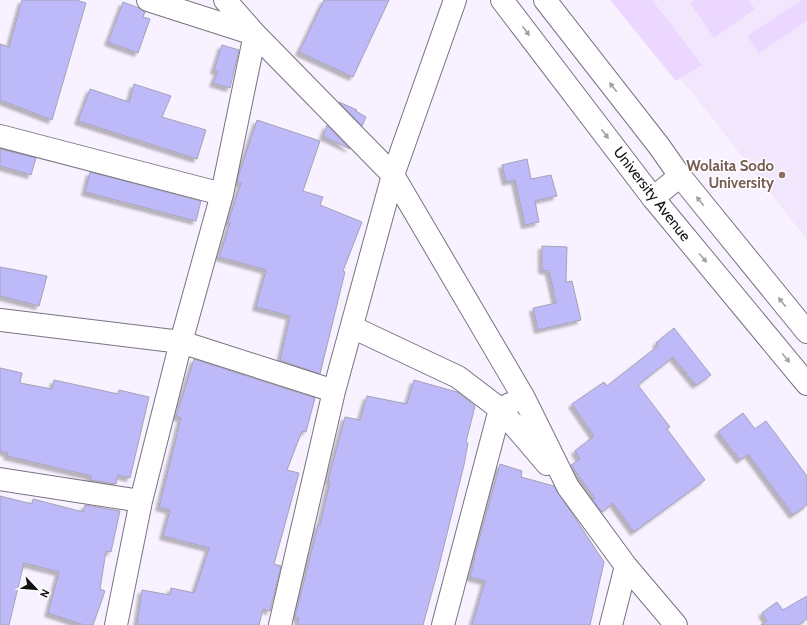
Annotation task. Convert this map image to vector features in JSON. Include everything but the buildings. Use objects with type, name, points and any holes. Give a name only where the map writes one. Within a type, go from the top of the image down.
[{"type":"main road","points":[[148,0],[255,34]]},
{"type":"main road","points":[[225,0],[255,34],[393,174],[524,398],[568,487]]},
{"type":"main road","points":[[280,625],[334,391],[393,174],[455,0]]},
{"type":"main road","name":"University Avenue","points":[[502,0],[653,198],[807,384]]},
{"type":"main road","points":[[545,0],[659,146],[680,176],[807,332]]},
{"type":"main road","points":[[116,625],[141,501],[181,342],[222,194],[255,34]]},
{"type":"main road","points":[[0,136],[222,194]]},
{"type":"main road","points":[[653,198],[680,176]]},
{"type":"main road","points":[[0,320],[181,342],[334,391]]},
{"type":"main road","points":[[352,327],[458,377],[500,409],[568,487],[626,566],[676,625]]},
{"type":"main road","points":[[500,409],[524,398]]},
{"type":"main road","points":[[443,625],[500,409]]},
{"type":"main road","points":[[0,479],[141,501]]},
{"type":"main road","points":[[611,625],[626,566]]},
{"type":"shaded area","points":[[610,0],[652,0],[702,65],[676,81]]},
{"type":"shaded area","name":"Wolaita Sodo University","points":[[616,0],[807,0],[807,240],[706,110]]},
{"type":"shaded area","points":[[695,0],[748,0],[755,9],[714,38],[690,3]]},
{"type":"shaded area","points":[[802,0],[807,0],[807,21],[759,53],[747,36]]},
{"type":"place","name":"Wolaita Sodo University","points":[[782,175]]}]
